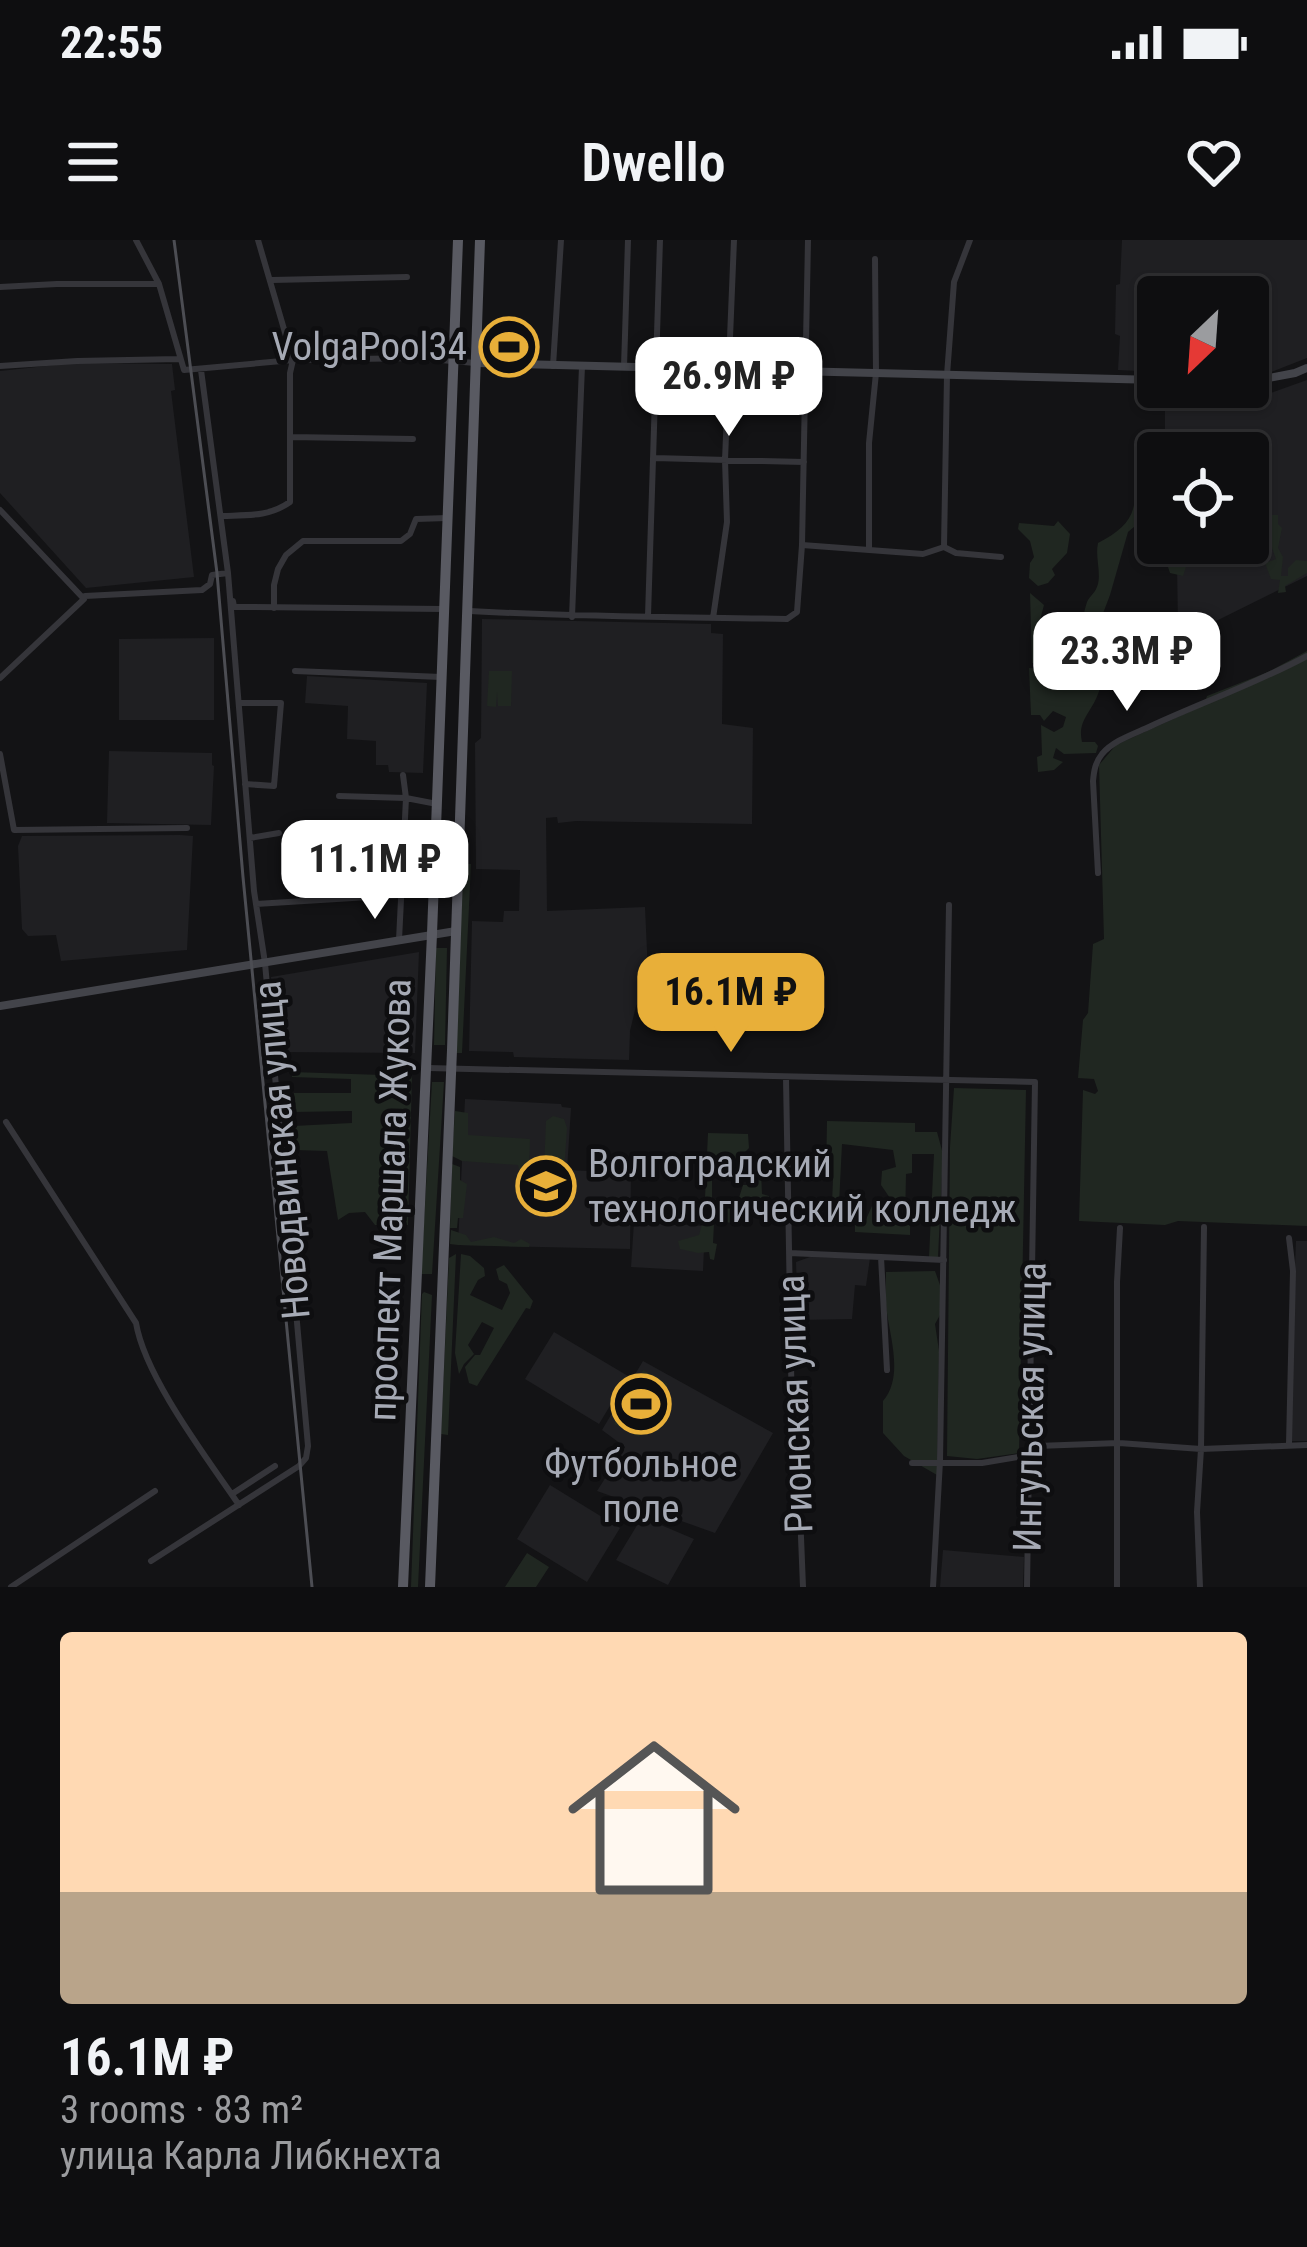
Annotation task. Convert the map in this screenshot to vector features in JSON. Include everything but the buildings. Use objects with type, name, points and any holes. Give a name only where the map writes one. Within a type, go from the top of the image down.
[{"type":"highway","name":"проспект Маршала Жукова","points":[[403,1587],[458,240]]},
{"type":"highway","name":"проспект Маршала Жукова","points":[[430,1587],[480,240]]},
{"type":"highway","points":[[416,1282],[441,1284]]},
{"type":"main road","points":[[475,363],[1137,380]]},
{"type":"main road","points":[[1269,378],[1307,368]]},
{"type":"main road","points":[[0,1006],[456,931]]},
{"type":"street","points":[[136,240],[159,284],[184,370],[293,360],[454,359],[475,363]]},
{"type":"street","points":[[221,516],[266,514],[290,502],[293,360],[258,240]]},
{"type":"street","points":[[553,366],[561,240]]},
{"type":"street","points":[[624,367],[628,240]]},
{"type":"street","points":[[648,616],[660,240]]},
{"type":"street","points":[[712,618],[727,523],[734,240]]},
{"type":"street","points":[[466,611],[787,620],[796,612],[802,545],[808,240]]},
{"type":"street","points":[[944,547],[954,282],[970,240]]},
{"type":"street","points":[[868,550],[869,443],[876,373],[875,259]]},
{"type":"street","points":[[270,280],[406,277]]},
{"type":"street","points":[[0,287],[159,284]]},
{"type":"street","points":[[0,366],[179,359]]},
{"type":"street","points":[[572,617],[582,366]]},
{"type":"street","name":"Новодвинская улица","points":[[151,1561],[299,1466],[307,1457],[308,1446],[228,573],[201,370]]},
{"type":"street","points":[[290,437],[413,439]]},
{"type":"street","points":[[654,458],[803,462]]},
{"type":"street","points":[[0,509],[85,599]]},
{"type":"street","points":[[274,608],[278,569],[286,555],[303,542],[401,541],[416,519],[447,518]]},
{"type":"street","points":[[802,545],[923,554],[944,547],[956,553],[1001,557]]},
{"type":"street","points":[[0,678],[85,596],[202,590],[212,575],[230,572],[233,607],[444,609]]},
{"type":"street","points":[[1098,873],[1093,781],[1100,755],[1114,743],[1307,656]]},
{"type":"street","points":[[295,671],[441,677]]},
{"type":"street","points":[[239,703],[281,704],[274,786],[245,784]]},
{"type":"street","points":[[0,754],[14,830],[187,828]]},
{"type":"street","points":[[399,940],[403,775]]},
{"type":"street","points":[[339,796],[406,797],[437,804]]},
{"type":"street","points":[[250,838],[279,833]]},
{"type":"street","points":[[256,904],[401,895]]},
{"type":"street","points":[[933,1587],[940,1461],[949,905]]},
{"type":"street","points":[[425,1068],[946,1081]]},
{"type":"street","name":"Рионская улица","points":[[786,1078],[792,1419],[803,1587]]},
{"type":"street","name":"Ингульская улица","points":[[946,1081],[1035,1082],[1028,1587]]},
{"type":"street","points":[[6,1122],[136,1323],[140,1347],[239,1505]]},
{"type":"street","points":[[1200,1587],[1204,1227]]},
{"type":"street","points":[[1117,1587],[1120,1228]]},
{"type":"street","points":[[1289,1238],[1293,1271],[1289,1444]]},
{"type":"street","points":[[789,1253],[944,1260]]},
{"type":"street","points":[[881,1257],[887,1370]]},
{"type":"street","points":[[912,1463],[1030,1456],[1037,1446],[1118,1443],[1201,1449],[1307,1445]]},
{"type":"street","points":[[232,1494],[275,1466]]},
{"type":"street","points":[[11,1587],[155,1491]]},
{"type":"shaded area","points":[[1122,240],[1307,240],[1307,358],[1269,373],[1269,276],[1137,276],[1137,371],[1118,370],[1116,285],[1120,284]]},
{"type":"shaded area","points":[[74,363],[172,364],[175,390],[171,391],[194,577],[86,588],[0,493],[0,371]]},
{"type":"shaded area","points":[[1307,380],[1307,576],[1204,627],[1178,627],[1177,564],[1269,564],[1269,432],[1165,432],[1165,408],[1269,408],[1269,394]]},
{"type":"shaded area","points":[[1134,480],[1137,524],[1128,532],[1099,624],[1110,662],[1098,664],[1086,653],[1083,628],[1087,602],[1098,584],[1098,543],[1129,519],[1135,502]]},
{"type":"shaded area","points":[[1269,515],[1278,515],[1281,576],[1288,576],[1296,560],[1307,561],[1307,573],[1285,586],[1286,592],[1278,593],[1280,580],[1271,579],[1265,564],[1276,559]]},
{"type":"shaded area","points":[[1058,521],[1070,534],[1067,553],[1052,569],[1055,575],[1048,583],[1038,586],[1029,578],[1034,557],[1019,523],[1054,526]]},
{"type":"shaded area","points":[[1153,566],[1186,567],[1183,576],[1170,573],[1168,567]]},
{"type":"shaded area","points":[[1030,593],[1044,605],[1040,620],[1054,649],[1055,664],[1032,663]]},
{"type":"shaded area","points":[[482,619],[711,624],[711,633],[723,634],[722,724],[753,728],[752,824],[558,823],[557,817],[546,818],[547,911],[645,907],[649,995],[642,996],[636,1006],[629,1060],[469,1051],[472,921],[503,922],[504,911],[519,911],[520,870],[476,869],[475,743],[481,738]]},
{"type":"shaded area","points":[[214,638],[214,720],[119,720],[119,639]]},
{"type":"shaded area","points":[[1307,651],[1307,1226],[1079,1221],[1083,1090],[1098,1091],[1094,1079],[1078,1078],[1093,944],[1104,939],[1099,765],[1116,745],[1204,705],[1207,696]]},
{"type":"shaded area","points":[[1029,668],[1104,673],[1081,728],[1082,742],[1095,742],[1096,753],[1064,754],[1056,748],[1053,758],[1063,762],[1054,770],[1038,772],[1041,725],[1054,732],[1063,727],[1066,717],[1053,711],[1044,721],[1040,715],[1031,715]]},
{"type":"shaded area","points":[[489,671],[512,671],[511,706],[498,706],[497,692],[496,707],[487,706]]},
{"type":"shaded area","points":[[307,676],[427,683],[423,773],[389,772],[388,765],[376,765],[376,741],[347,739],[348,706],[305,703]]},
{"type":"shaded area","points":[[109,751],[212,753],[211,825],[107,823]]},
{"type":"shaded area","points":[[22,836],[193,836],[187,950],[61,961],[56,935],[28,936],[22,929],[18,846]]},
{"type":"shaded area","points":[[463,864],[471,864],[462,1053],[456,1053]]},
{"type":"shaded area","points":[[436,948],[447,948],[445,1045],[434,1045]]},
{"type":"shaded area","points":[[419,952],[415,1053],[279,1052],[271,977]]},
{"type":"shaded area","points":[[292,1072],[412,1076],[408,1225],[375,1225],[365,1212],[338,1220],[327,1151],[295,1150],[293,1126],[352,1123],[352,1111],[294,1112],[294,1093],[351,1093],[351,1079],[292,1077]]},
{"type":"shaded area","points":[[432,1082],[444,1082],[432,1274],[421,1274]]},
{"type":"shaded area","points":[[954,1088],[1026,1090],[1019,1453],[977,1459],[947,1456]]},
{"type":"shaded area","name":"Волгоградский технологический колледж","points":[[465,1099],[571,1108],[567,1170],[631,1173],[630,1249],[458,1245]]},
{"type":"shaded area","points":[[455,1111],[468,1113],[468,1135],[530,1139],[529,1171],[518,1165],[462,1161],[452,1156]]},
{"type":"shaded area","points":[[553,1116],[564,1119],[567,1128],[564,1172],[544,1170],[546,1121]]},
{"type":"shaded area","points":[[827,1121],[915,1123],[915,1132],[937,1132],[943,1154],[938,1257],[929,1257],[934,1154],[912,1154],[912,1173],[906,1174],[905,1222],[910,1235],[855,1232],[855,1224],[863,1226],[872,1206],[888,1215],[893,1208],[881,1185],[882,1171],[896,1167],[893,1150],[842,1144],[839,1204],[832,1203],[833,1179],[826,1178]]},
{"type":"shaded area","points":[[708,1133],[748,1134],[749,1148],[743,1163],[712,1162],[712,1198],[705,1198]]},
{"type":"shaded area","points":[[452,1164],[460,1167],[460,1180],[467,1184],[463,1218],[458,1218],[457,1228],[450,1228]]},
{"type":"shaded area","points":[[749,1170],[761,1172],[762,1194],[769,1196],[769,1209],[765,1209],[765,1200],[759,1200],[757,1214],[743,1208],[737,1223],[721,1222],[715,1199],[738,1201],[743,1185],[749,1185]]},
{"type":"shaded area","points":[[704,1217],[714,1224],[714,1260],[709,1252],[680,1249],[678,1241],[699,1235]]},
{"type":"shaded area","points":[[634,1222],[705,1226],[703,1271],[631,1267]]},
{"type":"shaded area","points":[[451,1230],[471,1242],[494,1237],[530,1244],[450,1244]]},
{"type":"shaded area","points":[[1296,1241],[1307,1241],[1307,1441],[1288,1441]]},
{"type":"shaded area","points":[[456,1254],[448,1435],[441,1434],[449,1258]]},
{"type":"shaded area","points":[[461,1254],[484,1268],[485,1276],[470,1295],[502,1310],[510,1293],[496,1269],[504,1265],[533,1301],[477,1386],[469,1383],[465,1367],[480,1355],[494,1328],[482,1322],[468,1345],[474,1354],[459,1374],[455,1353]]},
{"type":"shaded area","points":[[810,1257],[870,1258],[866,1286],[855,1285],[852,1319],[798,1320],[796,1262]]},
{"type":"shaded area","points":[[935,1271],[941,1288],[935,1324],[939,1351],[937,1475],[904,1456],[883,1433],[883,1401],[894,1370],[886,1272]]},
{"type":"shaded area","points":[[422,1294],[432,1295],[418,1587],[411,1587]]},
{"type":"shaded area","points":[[554,1332],[628,1376],[599,1424],[525,1379]]},
{"type":"shaded area","points":[[643,1361],[773,1433],[715,1533],[597,1491],[625,1447],[602,1430]]},
{"type":"shaded area","name":"Футбольное поле","points":[[643,1370],[668,1384],[639,1437],[614,1424]]},
{"type":"shaded area","points":[[550,1485],[620,1528],[587,1582],[517,1539]]},
{"type":"shaded area","points":[[642,1517],[694,1539],[668,1585],[616,1560]]},
{"type":"shaded area","points":[[943,1550],[1024,1557],[1023,1587],[940,1587]]},
{"type":"shaded area","name":"Футбольное поле","points":[[527,1553],[549,1567],[536,1587],[505,1587]]},
{"type":"tram line","points":[[174,240],[217,573],[312,1587]]},
{"type":"place","name":"VolgaPool34","points":[[509,347]]},
{"type":"place","name":"Волгоградский технологический колледж","points":[[546,1186]]},
{"type":"place","name":"Футбольное поле","points":[[641,1404]]}]
